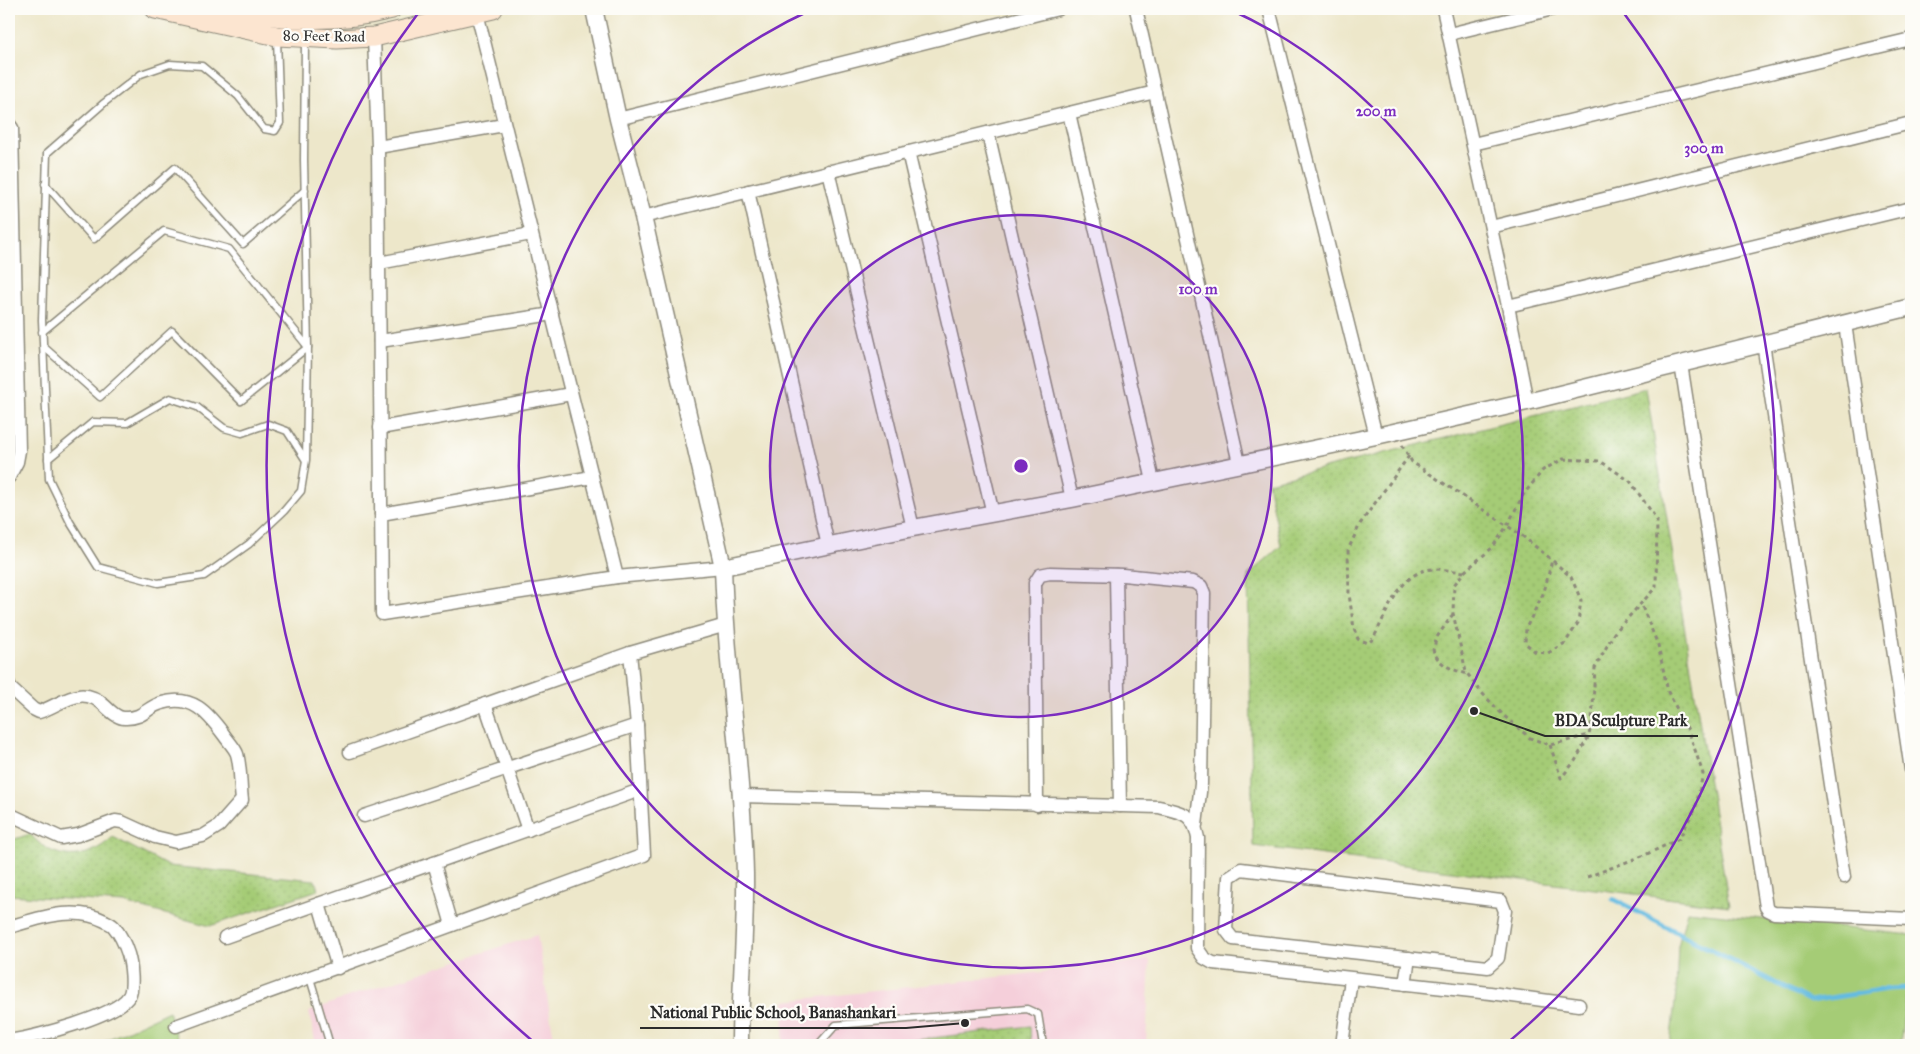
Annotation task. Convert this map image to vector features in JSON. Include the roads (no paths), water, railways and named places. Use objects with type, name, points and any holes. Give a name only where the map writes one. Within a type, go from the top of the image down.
[{"type":"main road","name":"80 Feet Road","points":[[155,9],[277,36],[305,38],[374,38],[485,11]]},
{"type":"main road","name":"80 Feet Road","points":[[216,9],[282,18],[305,19],[352,18],[374,11],[392,9]]},
{"type":"street","points":[[594,9],[723,567],[725,621],[741,796],[745,874],[744,973],[738,1043]]},
{"type":"street","points":[[618,119],[1058,9]]},
{"type":"street","points":[[1136,9],[1238,463]]},
{"type":"street","points":[[1269,9],[1376,436]]},
{"type":"street","points":[[1443,9],[1527,402]]},
{"type":"street","points":[[1449,34],[1553,9]]},
{"type":"street","points":[[485,11],[504,125],[617,577]]},
{"type":"street","points":[[374,38],[378,147],[382,614],[617,577],[723,567],[913,528],[1072,499],[1238,463],[1376,436],[1527,402],[1911,307]]},
{"type":"street","points":[[1473,144],[1911,39]]},
{"type":"street","points":[[643,217],[1155,92]]},
{"type":"street","points":[[1069,113],[1153,481]]},
{"type":"street","points":[[1491,227],[1911,123]]},
{"type":"street","points":[[9,124],[12,128],[19,452],[17,462],[9,477]]},
{"type":"street","points":[[378,147],[504,125]]},
{"type":"street","points":[[988,133],[1072,499]]},
{"type":"street","points":[[908,152],[993,514]]},
{"type":"street","points":[[828,171],[913,528]]},
{"type":"street","points":[[748,191],[828,545]]},
{"type":"street","points":[[1508,306],[1911,208]]},
{"type":"street","points":[[379,263],[531,234]]},
{"type":"street","points":[[380,341],[552,314]]},
{"type":"street","points":[[1845,324],[1911,770]]},
{"type":"street","points":[[1763,343],[1844,877]]},
{"type":"street","points":[[1681,364],[1766,907],[1774,913],[1911,919]]},
{"type":"street","points":[[380,428],[571,394]]},
{"type":"street","points":[[382,514],[592,477]]},
{"type":"street","points":[[1037,805],[1035,583],[1040,575],[1050,573],[1116,575],[1193,582],[1201,586],[1204,592],[1201,784],[1196,825],[1198,838],[1197,948],[1204,958],[1213,962],[1579,1005]]},
{"type":"street","points":[[1116,575],[1120,806]]},
{"type":"street","points":[[350,752],[725,621]]},
{"type":"street","points":[[176,1026],[644,855],[637,725],[630,653]]},
{"type":"street","points":[[9,684],[9,687],[27,704],[39,712],[68,698],[83,695],[97,698],[108,709],[122,718],[139,717],[161,703],[190,702],[209,716],[237,753],[242,800],[219,826],[203,836],[176,842],[115,821],[78,835],[61,838],[9,814]]},
{"type":"street","points":[[485,704],[528,830]]},
{"type":"street","points":[[364,816],[637,725]]},
{"type":"street","points":[[225,937],[640,790]]},
{"type":"street","points":[[741,796],[1159,807],[1185,814],[1196,825]]},
{"type":"street","points":[[434,863],[452,925]]},
{"type":"street","points":[[1241,869],[1501,901],[1505,911],[1498,958],[1488,967],[1409,958],[1233,939],[1226,930],[1229,877],[1241,869]]},
{"type":"street","points":[[319,904],[338,968]]},
{"type":"street","points":[[9,927],[65,912],[96,916],[114,926],[123,942],[129,958],[131,986],[129,996],[101,1014],[30,1038],[9,1041]]},
{"type":"street","points":[[1406,984],[1409,958]]},
{"type":"street","points":[[1342,1045],[1351,979]]},
{"type":"lane","points":[[277,36],[280,122],[274,131],[264,129],[249,113],[238,96],[202,66],[170,64],[141,74],[104,103],[47,153],[42,332],[49,479],[70,522],[98,567],[158,582],[204,576],[249,544],[284,511],[301,491],[306,460],[308,347],[305,38]]},
{"type":"lane","points":[[45,184],[94,239],[175,168],[243,244],[305,190]]},
{"type":"lane","points":[[42,332],[164,231],[229,249],[308,347]]},
{"type":"lane","points":[[44,347],[100,396],[172,331],[241,401],[308,347]]},
{"type":"lane","points":[[48,460],[93,422],[126,423],[170,398],[197,407],[224,428],[242,433],[268,424],[287,432],[306,460]]},
{"type":"lane","points":[[310,978],[330,1045]]},
{"type":"lane","points":[[818,1045],[836,1025],[1027,1009],[1038,1014],[1043,1045]]},
{"type":"waterway","points":[[1613,899],[1810,1001],[1887,989],[1911,988]]},
{"type":"place","name":"BDA Sculpture Park","points":[[1474,711]]},
{"type":"place","name":"National Public School, Banashankari","points":[[965,1023]]}]
